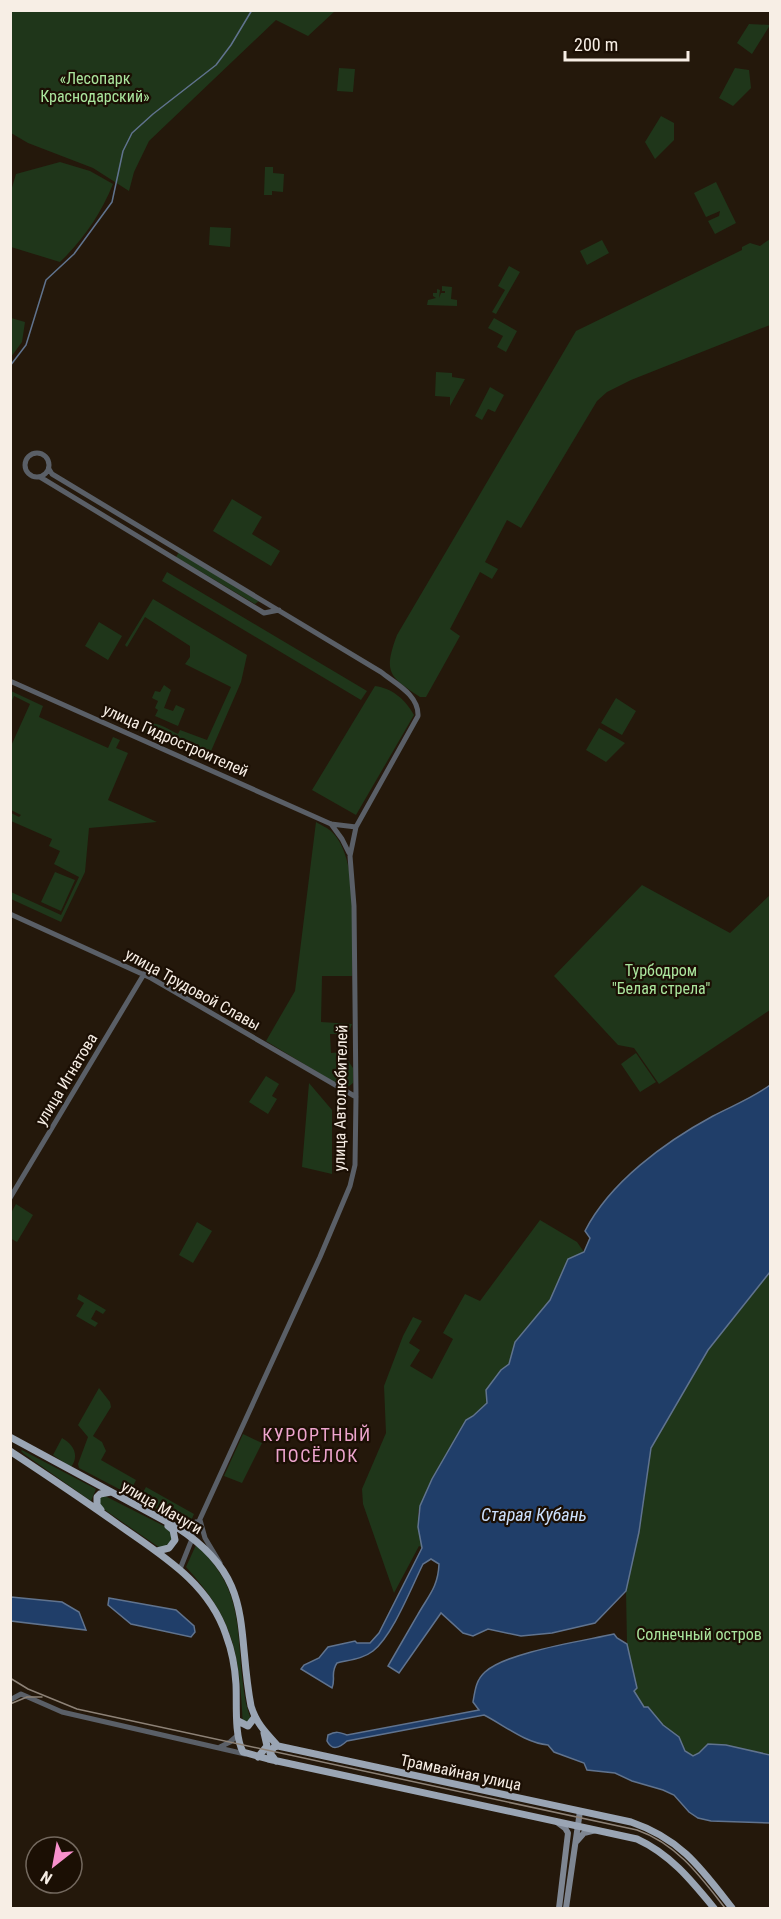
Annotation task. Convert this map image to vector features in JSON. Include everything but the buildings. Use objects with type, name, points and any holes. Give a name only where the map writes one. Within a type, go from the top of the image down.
[{"type":"main road","name":"улица Мачуги","points":[[10,1437],[178,1528],[192,1537],[221,1567],[230,1579],[237,1599],[242,1625],[247,1687],[255,1717],[263,1731],[278,1746]]},
{"type":"main road","points":[[10,1450],[180,1569],[208,1601],[225,1632],[232,1652],[236,1681],[238,1735],[241,1748],[248,1755]]},
{"type":"main road","points":[[108,1518],[95,1500],[100,1494],[111,1492]]},
{"type":"main road","points":[[154,1515],[173,1530],[175,1540],[169,1548],[156,1551]]},
{"type":"main road","points":[[238,1721],[248,1726],[255,1717]]},
{"type":"main road","points":[[258,1757],[267,1746],[263,1731]]},
{"type":"main road","points":[[276,1761],[270,1753],[274,1747],[278,1746]]},
{"type":"main road","name":"Трамвайная улица","points":[[278,1746],[631,1822],[658,1832],[692,1857],[732,1908]]},
{"type":"main road","name":"Трамвайная улица","points":[[248,1755],[627,1835],[652,1846],[672,1860],[714,1908]]},
{"type":"main road","points":[[566,1908],[580,1811]]},
{"type":"main road","points":[[551,1820],[562,1826],[568,1833],[559,1908]]},
{"type":"main road","points":[[575,1844],[584,1833],[598,1829]]},
{"type":"street","points":[[36,453],[44,455],[49,462],[52,474],[279,610],[264,613],[40,477],[32,476],[26,471],[24,463],[28,456],[36,453]]},
{"type":"street","points":[[40,477],[49,469]]},
{"type":"street","points":[[123,528],[128,523],[128,519]]},
{"type":"street","points":[[129,532],[129,528],[135,522]]},
{"type":"street","points":[[253,607],[260,602],[259,598]]},
{"type":"street","name":"улица Автолюбителей","points":[[180,1569],[192,1537],[350,1186],[354,1165],[356,1097],[354,906],[350,856],[356,827],[418,716],[417,703],[381,672],[279,610]]},
{"type":"street","name":"улица Гидростроителей","points":[[10,681],[331,824],[356,827]]},
{"type":"street","points":[[331,824],[342,838],[350,856]]},
{"type":"street","name":"улица Трудовой Славы","points":[[10,914],[144,974],[356,1097]]},
{"type":"street","name":"улица Игнатова","points":[[10,1198],[144,974]]},
{"type":"street","points":[[178,1528],[188,1529],[200,1519],[205,1538],[221,1567]]},
{"type":"street","name":"Трамвайная улица","points":[[10,1700],[21,1694],[62,1712],[248,1755]]},
{"type":"street","points":[[219,1747],[238,1735]]},
{"type":"green space","name":"«Лесопарк Краснодарский»","points":[[10,11],[335,11],[308,36],[276,20],[149,141],[134,172],[129,191],[93,168],[28,143],[11,133]]},
{"type":"green space","points":[[749,24],[770,25],[752,54],[737,43]]},
{"type":"green space","points":[[339,68],[355,69],[353,92],[337,91]]},
{"type":"green space","points":[[735,68],[749,70],[751,88],[733,106],[719,98]]},
{"type":"green space","points":[[661,116],[674,123],[674,140],[655,159],[645,142]]},
{"type":"green space","points":[[60,162],[90,171],[113,184],[91,226],[60,262],[11,247],[11,191],[16,174]]},
{"type":"green space","points":[[265,167],[273,167],[273,173],[284,174],[283,192],[272,191],[272,195],[264,195]]},
{"type":"green space","points":[[716,182],[736,223],[715,234],[708,221],[719,216],[720,211],[706,217],[694,193]]},
{"type":"green space","points":[[210,227],[231,228],[230,247],[209,245]]},
{"type":"green space","points":[[770,239],[770,325],[631,380],[607,392],[597,401],[521,528],[507,520],[485,562],[498,569],[492,579],[480,572],[450,629],[460,636],[426,697],[420,697],[401,684],[395,678],[390,666],[397,635],[576,331],[742,250],[742,247],[750,243],[760,246]]},
{"type":"green space","points":[[602,240],[609,253],[587,265],[580,251]]},
{"type":"green space","points":[[509,266],[520,272],[496,314],[492,312],[505,290],[498,286]]},
{"type":"green space","points":[[442,286],[452,287],[451,299],[457,300],[457,306],[427,305],[428,300],[436,298],[433,293],[437,293],[437,289],[440,290],[439,298],[441,293],[445,293],[442,291]]},
{"type":"green space","points":[[11,318],[25,322],[22,342],[11,357]]},
{"type":"green space","points":[[494,318],[517,331],[506,352],[497,347],[503,336],[488,328]]},
{"type":"green space","points":[[436,372],[452,373],[452,377],[465,379],[450,406],[450,397],[435,396]]},
{"type":"green space","points":[[490,387],[504,395],[495,412],[488,409],[482,420],[475,416]]},
{"type":"green space","points":[[232,499],[262,517],[252,534],[280,551],[271,566],[213,531]]},
{"type":"green space","points":[[179,552],[259,601],[255,604],[176,557]]},
{"type":"green space","points":[[167,572],[367,691],[361,700],[162,581]]},
{"type":"green space","points":[[153,599],[247,655],[241,682],[208,758],[172,741],[170,745],[142,732],[145,725],[153,724],[178,734],[180,730],[207,740],[231,687],[185,664],[190,657],[190,646],[145,617],[127,647],[125,645]]},
{"type":"green space","points":[[99,622],[122,636],[108,660],[85,646]]},
{"type":"green space","points":[[164,685],[171,690],[164,708],[173,711],[176,705],[185,709],[178,726],[155,716],[158,701],[152,698],[155,691],[160,692]]},
{"type":"green space","points":[[375,686],[387,689],[398,696],[414,715],[356,815],[312,790]]},
{"type":"green space","points":[[11,691],[43,706],[39,717],[108,748],[113,737],[120,740],[116,748],[128,753],[108,800],[157,822],[89,828],[85,872],[61,922],[11,899],[11,892],[61,915],[79,877],[54,864],[60,851],[49,846],[52,839],[11,821],[11,813],[19,817],[21,815],[11,810],[11,746],[30,704],[14,696],[11,703]]},
{"type":"green space","points":[[616,698],[636,711],[622,735],[601,723]]},
{"type":"green space","points":[[599,728],[625,743],[606,762],[586,750]]},
{"type":"green space","points":[[316,822],[332,832],[341,844],[351,880],[352,976],[322,976],[321,1022],[352,1024],[348,1034],[330,1034],[331,1053],[342,1052],[353,1068],[353,1083],[347,1088],[266,1041],[295,991]]},
{"type":"green space","points":[[55,872],[75,880],[61,911],[41,902]]},
{"type":"green space","name":"Турбодром \"Белая стрела\"","points":[[642,885],[730,933],[770,895],[770,1010],[659,1084],[634,1048],[618,1045],[554,976]]},
{"type":"green space","points":[[636,1053],[656,1082],[640,1092],[621,1064]]},
{"type":"green space","points":[[266,1076],[279,1084],[272,1096],[277,1099],[268,1114],[249,1102]]},
{"type":"green space","points":[[309,1083],[332,1110],[332,1174],[302,1167]]},
{"type":"green space","points":[[16,1204],[33,1215],[17,1242],[10,1238],[11,1213]]},
{"type":"green space","points":[[540,1220],[577,1242],[584,1252],[568,1259],[550,1300],[515,1342],[509,1364],[501,1370],[488,1396],[487,1403],[466,1420],[432,1479],[418,1513],[423,1548],[419,1546],[394,1593],[363,1504],[362,1489],[386,1433],[384,1386],[403,1336],[413,1317],[422,1321],[409,1343],[420,1350],[410,1366],[432,1379],[453,1339],[443,1333],[465,1294],[480,1301]]},
{"type":"green space","points":[[197,1222],[212,1231],[193,1263],[179,1255]]},
{"type":"green space","name":"Солнечный остров","points":[[770,1272],[770,1755],[757,1751],[693,1756],[685,1751],[679,1737],[663,1725],[648,1707],[644,1707],[634,1691],[637,1688],[627,1644],[626,1591],[639,1532],[651,1448],[708,1350]]},
{"type":"green space","points":[[79,1294],[106,1310],[103,1314],[96,1310],[91,1319],[98,1323],[95,1327],[76,1316],[84,1303],[77,1299]]},
{"type":"green space","points":[[99,1388],[110,1402],[111,1407],[93,1436],[102,1442],[106,1451],[101,1460],[136,1480],[131,1490],[119,1489],[79,1468],[78,1464],[88,1437],[78,1425]]},
{"type":"green space","points":[[243,1434],[262,1443],[242,1483],[224,1476]]},
{"type":"green space","points":[[62,1438],[74,1450],[75,1458],[71,1467],[53,1455]]},
{"type":"green space","points":[[22,1450],[96,1489],[91,1501],[24,1454]]},
{"type":"green space","points":[[146,1487],[194,1514],[190,1523],[184,1523],[146,1503],[141,1496]]},
{"type":"green space","points":[[105,1496],[168,1528],[171,1531],[170,1542],[160,1548],[102,1508],[99,1504],[100,1497]]},
{"type":"green space","points":[[196,1545],[221,1575],[234,1605],[244,1693],[252,1721],[243,1723],[236,1657],[225,1621],[202,1586],[186,1567]]},
{"type":"water","name":"Старая Кубань","points":[[770,1085],[770,1272],[708,1350],[651,1448],[639,1532],[626,1591],[595,1623],[552,1633],[521,1636],[488,1629],[473,1636],[463,1633],[441,1613],[399,1673],[388,1666],[434,1586],[439,1564],[431,1559],[423,1564],[388,1634],[373,1651],[365,1656],[337,1663],[332,1688],[301,1669],[304,1665],[319,1658],[328,1647],[355,1641],[370,1643],[379,1633],[422,1548],[418,1527],[420,1506],[432,1479],[466,1420],[487,1403],[486,1390],[501,1370],[509,1364],[515,1342],[550,1300],[568,1259],[584,1252],[590,1238],[585,1231],[609,1196],[640,1165],[676,1138]]},
{"type":"water","points":[[11,1597],[62,1602],[79,1612],[86,1630],[11,1621]]},
{"type":"water","points":[[109,1598],[176,1610],[194,1626],[195,1632],[191,1637],[131,1624],[108,1605]]},
{"type":"water","points":[[614,1634],[627,1644],[637,1688],[634,1691],[644,1707],[648,1707],[663,1725],[679,1737],[685,1751],[693,1756],[708,1744],[726,1745],[770,1755],[770,1823],[711,1821],[698,1818],[689,1812],[674,1795],[615,1773],[587,1770],[584,1763],[554,1752],[548,1745],[531,1741],[484,1715],[347,1741],[336,1747],[331,1746],[327,1741],[328,1735],[333,1733],[347,1735],[479,1710],[473,1702],[476,1686],[482,1675],[496,1665],[527,1653]]},
{"type":"waterway","points":[[10,366],[26,345],[46,280],[74,254],[112,202],[123,151],[132,133],[216,65],[252,10]]},
{"type":"tram line","points":[[10,1678],[28,1689],[77,1709],[637,1830],[676,1852],[697,1873],[725,1908]]},
{"type":"tram line","points":[[10,1704],[27,1697],[42,1697]]},
{"type":"district","name":"КУРОРТНЫЙ ПОСЁЛОК","points":[[317,1445]]}]
